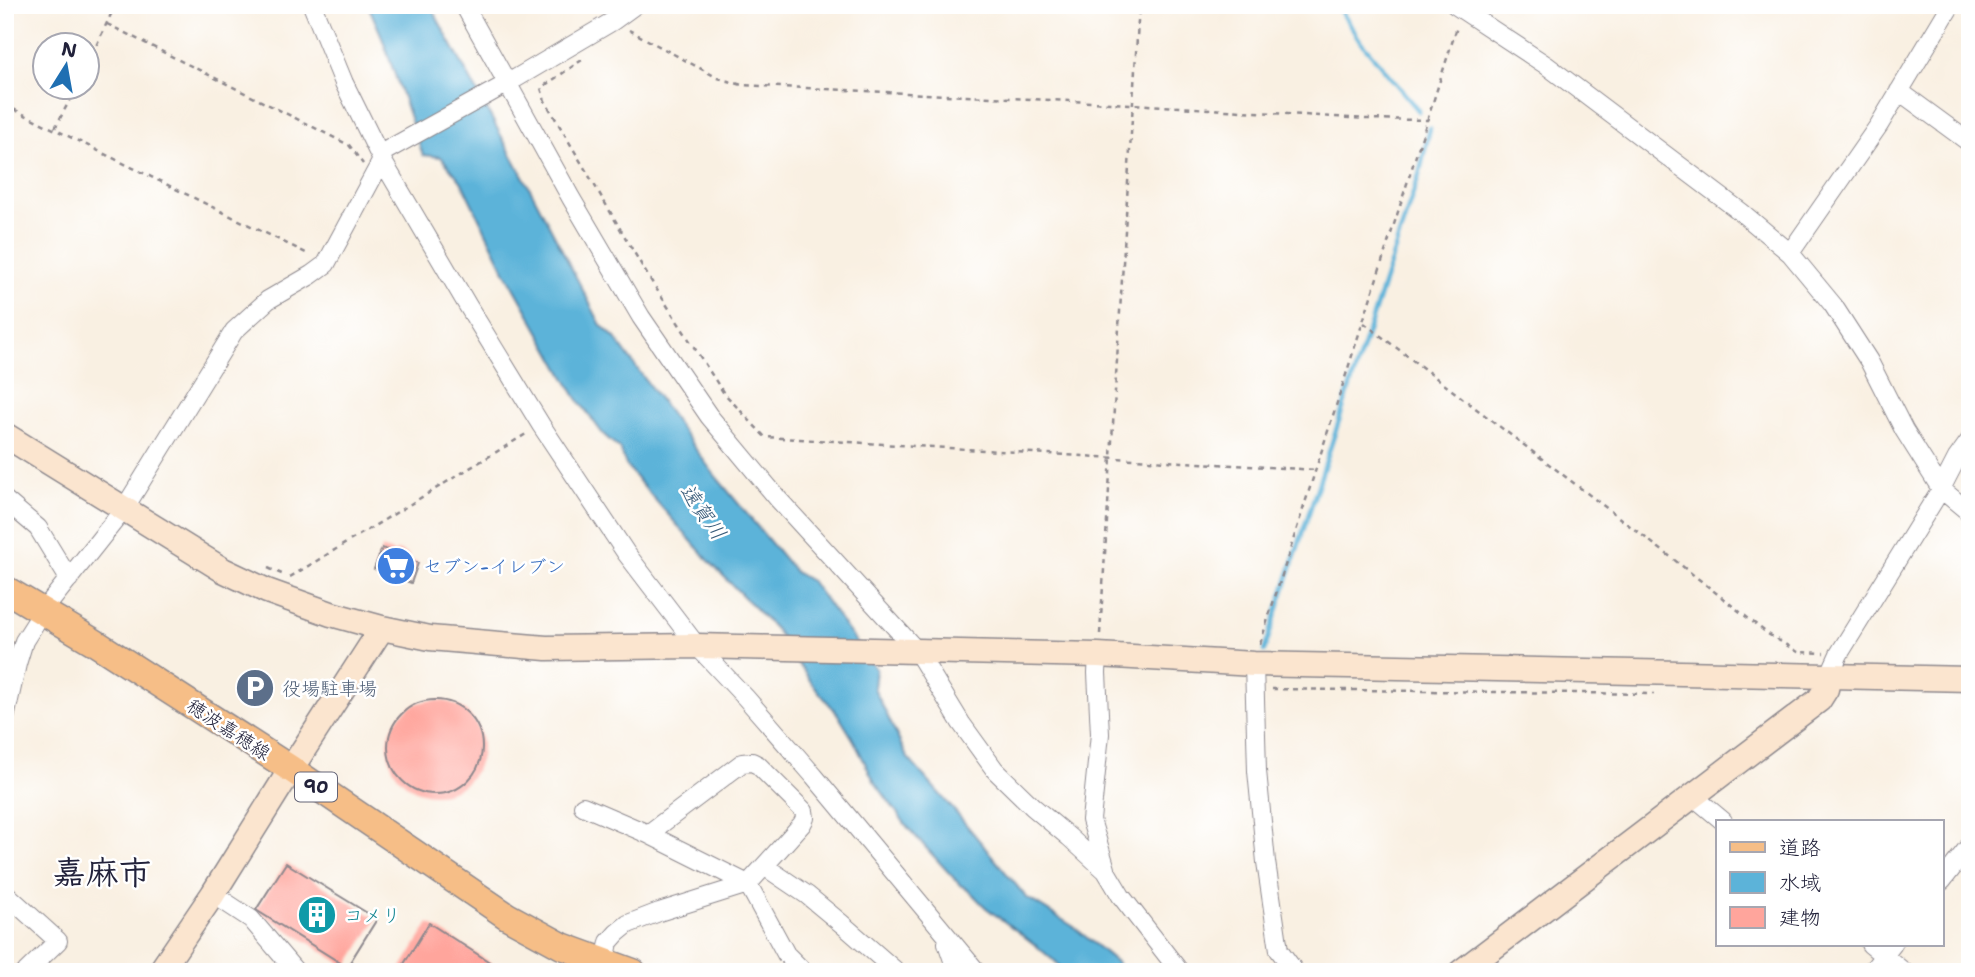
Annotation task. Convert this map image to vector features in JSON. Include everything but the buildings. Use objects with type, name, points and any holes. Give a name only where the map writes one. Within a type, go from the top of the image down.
[{"type":"main road","name":"穂波嘉穂線","points":[[5,589],[290,769],[507,916],[606,967],[634,972]]},
{"type":"street","points":[[312,5],[344,83],[468,306],[541,425],[626,553],[977,972]]},
{"type":"street","points":[[464,5],[505,84],[641,317],[709,416],[909,651],[995,770],[1106,871]]},
{"type":"street","points":[[5,718],[24,641],[43,611],[124,509],[234,331],[268,300],[326,264],[383,155],[613,21],[635,5]]},
{"type":"street","points":[[1790,254],[1879,125],[1951,5]]},
{"type":"street","points":[[1459,8],[1546,65],[1741,212],[1790,254],[1833,305],[1869,361],[1904,430],[1941,489],[1970,513]]},
{"type":"street","points":[[1899,91],[1970,143]]},
{"type":"street","points":[[5,435],[218,567],[267,591],[331,614],[430,638],[547,648],[706,647],[1098,655],[1254,664],[1970,679]]},
{"type":"street","points":[[1461,972],[1819,700],[1839,654],[1970,439]]},
{"type":"street","points":[[5,500],[38,528],[69,579]]},
{"type":"street","points":[[164,970],[290,769],[383,628]]},
{"type":"street","points":[[1098,655],[1100,734],[1091,820],[1106,871],[1121,896],[1180,972]]},
{"type":"street","points":[[1254,664],[1257,771],[1266,862],[1279,950],[1295,972]]},
{"type":"street","points":[[606,967],[610,942],[628,924],[748,884],[805,818],[804,811],[758,765],[751,762],[743,763],[648,834]]},
{"type":"street","points":[[1693,796],[1722,820]]},
{"type":"street","points":[[583,806],[648,834],[748,884],[786,954],[804,972]]},
{"type":"street","points":[[1944,878],[1970,845]]},
{"type":"street","points":[[764,866],[807,895],[897,972]]},
{"type":"street","points":[[5,893],[58,941],[26,972]]},
{"type":"street","points":[[213,894],[251,919],[296,972]]},
{"type":"street","points":[[942,930],[957,972]]},
{"type":"street","points":[[1871,972],[1889,950],[1903,972]]},
{"type":"path","points":[[1098,655],[1139,5]]},
{"type":"path","points":[[1254,664],[1365,324],[1459,8]]},
{"type":"path","points":[[102,34],[113,10]]},
{"type":"path","points":[[613,21],[718,78],[742,85],[1132,104],[1366,119],[1427,120]]},
{"type":"path","points":[[107,24],[349,145],[373,176]]},
{"type":"path","points":[[584,59],[541,88],[545,101],[648,276],[723,392],[765,437],[1317,470]]},
{"type":"path","points":[[55,129],[69,102]]},
{"type":"path","points":[[5,104],[326,264]]},
{"type":"path","points":[[1365,324],[1661,549],[1768,634],[1798,652],[1839,654]]},
{"type":"path","points":[[268,568],[292,578],[541,425]]},
{"type":"path","points":[[1255,692],[1276,689],[1659,694]]},
{"type":"water","name":"遠賀川","points":[[368,5],[430,5],[601,325],[615,338],[713,473],[795,572],[812,582],[876,669],[874,688],[907,757],[1026,897],[1074,927],[1124,972],[1065,972],[1037,946],[960,885],[909,829],[874,781],[837,713],[813,685],[776,630],[708,560],[636,478],[626,465],[620,449],[603,434],[576,397],[506,273],[461,181],[441,157],[423,155]]},
{"type":"waterway","points":[[1337,5],[1361,42],[1419,111]]},
{"type":"waterway","points":[[1264,651],[1419,175],[1430,128]]},
{"type":"place","name":"セブン-イレブン","points":[[396,566]]},
{"type":"place","name":"役場駐車場","points":[[255,688]]},
{"type":"place","name":"コメリ","points":[[317,915]]},
{"type":"district","name":"嘉麻市","points":[[102,872]]}]
